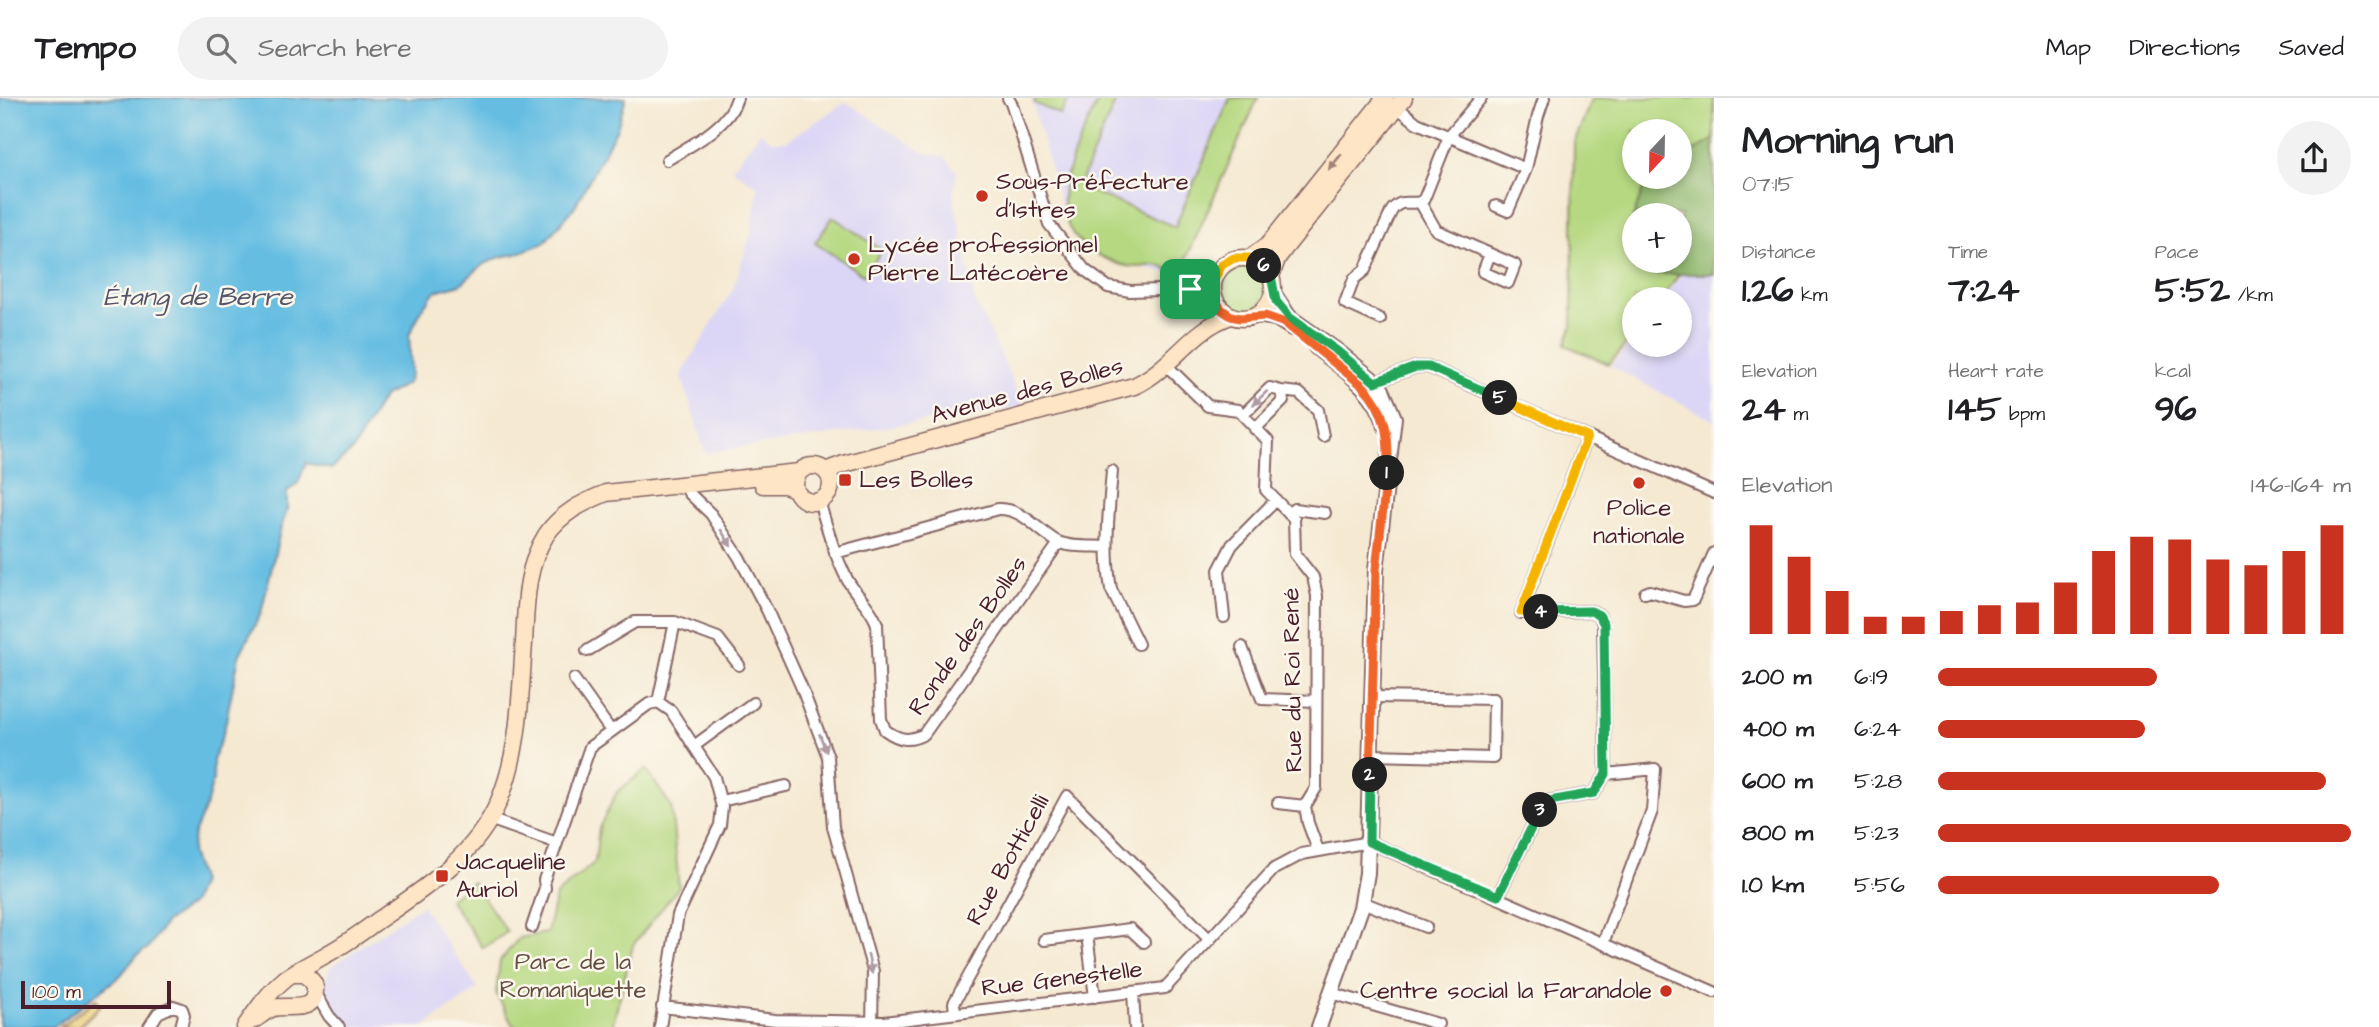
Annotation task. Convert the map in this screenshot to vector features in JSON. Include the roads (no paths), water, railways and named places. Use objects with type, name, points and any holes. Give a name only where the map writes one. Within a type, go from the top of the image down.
[{"type":"main road","points":[[1250,258],[1268,244],[1395,101]]},
{"type":"main road","points":[[1271,276],[1265,267],[1250,258],[1238,257],[1230,260],[1222,265],[1213,281],[1214,299],[1231,316],[1240,318],[1256,315],[1268,305],[1273,293],[1271,276],[1277,259],[1395,101]]},
{"type":"main road","name":"Avenue des Bolles","points":[[1193,337],[1214,299]]},
{"type":"main road","name":"Avenue des Bolles","points":[[828,477],[844,464],[1115,393],[1147,380],[1167,365],[1193,337],[1217,320],[1231,316]]},
{"type":"main road","points":[[815,466],[828,477],[828,494],[818,501],[806,501],[795,489],[795,481],[804,468],[815,466]]},
{"type":"main road","points":[[687,489],[799,472]]},
{"type":"main road","points":[[246,1026],[272,991],[289,977],[327,955],[436,882],[463,856],[489,819],[499,801],[514,756],[531,568],[546,536],[558,521],[583,502],[606,493],[770,485],[785,485],[795,489]]},
{"type":"main road","points":[[246,1026],[275,1008],[296,1007],[311,1002],[327,955]]},
{"type":"main road","points":[[296,1007],[283,1000],[281,995],[280,990],[289,977],[303,974],[314,988]]},
{"type":"street","points":[[667,160],[716,128],[735,107],[737,98]]},
{"type":"street","points":[[1008,98],[1049,224],[1085,270],[1108,287],[1130,291],[1190,289],[1213,281]]},
{"type":"street","points":[[1380,319],[1345,303],[1354,279],[1365,270],[1397,203],[1424,200],[1449,136],[1480,98]]},
{"type":"street","points":[[1496,206],[1508,211],[1526,169],[1544,98]]},
{"type":"street","points":[[1395,101],[1417,122],[1526,169]]},
{"type":"street","points":[[1420,202],[1436,230],[1490,254]]},
{"type":"street","points":[[1190,289],[1214,299]]},
{"type":"street","points":[[1273,293],[1289,317],[1337,351],[1371,386]]},
{"type":"street","points":[[1256,315],[1276,318],[1285,323],[1371,386],[1382,390],[1394,418],[1376,570],[1369,842],[1362,902],[1319,1027]]},
{"type":"street","points":[[1167,365],[1208,406],[1238,410],[1268,441],[1266,490],[1289,514],[1294,509],[1325,513]]},
{"type":"street","points":[[1371,386],[1416,367],[1429,367],[1714,493]]},
{"type":"street","points":[[1243,415],[1270,388],[1299,393],[1318,410],[1323,436]]},
{"type":"street","points":[[1255,429],[1283,401],[1281,391]]},
{"type":"street","points":[[1498,896],[1544,802],[1594,793],[1606,774],[1604,624],[1599,615],[1591,611],[1521,612],[1587,437]]},
{"type":"street","points":[[1112,471],[1107,547],[1111,589],[1138,644]]},
{"type":"street","points":[[687,489],[711,514],[767,610],[801,686],[828,757],[832,827],[873,971],[872,1024]]},
{"type":"street","points":[[1224,617],[1219,570],[1232,545],[1276,500]]},
{"type":"street","name":"Ronde des Bolles","points":[[818,501],[835,553],[848,581],[872,611],[877,624],[881,719],[885,730],[904,740],[913,740],[924,734],[1059,543]]},
{"type":"street","name":"Ronde des Bolles","points":[[835,553],[998,509],[1017,512],[1059,543],[1107,547]]},
{"type":"street","name":"Rue du Roi René","points":[[1289,514],[1294,519],[1295,554],[1313,577],[1317,596],[1316,788],[1305,806],[1318,850]]},
{"type":"street","points":[[1645,593],[1684,601],[1693,600],[1714,553]]},
{"type":"street","points":[[587,651],[635,622],[675,622],[718,638],[739,665]]},
{"type":"street","points":[[658,702],[675,622]]},
{"type":"street","points":[[1242,647],[1262,699],[1316,701]]},
{"type":"street","points":[[574,678],[611,731]]},
{"type":"street","points":[[1371,755],[1493,758],[1494,699],[1372,697]]},
{"type":"street","points":[[532,927],[545,888],[544,880],[590,747],[649,704],[658,702],[671,710],[714,777],[721,801],[720,825],[678,915],[660,1027]]},
{"type":"street","points":[[694,746],[753,704]]},
{"type":"street","points":[[1603,943],[1652,811],[1654,769],[1606,774]]},
{"type":"street","points":[[721,801],[786,786]]},
{"type":"street","name":"Rue Botticelli","points":[[955,1013],[954,1003],[1067,796],[1210,940]]},
{"type":"street","points":[[1278,803],[1305,806]]},
{"type":"street","points":[[489,819],[557,843]]},
{"type":"street","points":[[1369,842],[1714,992]]},
{"type":"street","name":"Rue Genestelle","points":[[662,1007],[775,1020],[872,1024],[1164,988],[1274,869],[1302,854],[1369,842]]},
{"type":"street","points":[[1362,902],[1426,927]]},
{"type":"street","points":[[1044,940],[1130,929],[1143,942]]},
{"type":"street","points":[[1087,935],[1095,997]]},
{"type":"street","points":[[314,988],[329,1016],[339,1027]]},
{"type":"street","points":[[1133,992],[1135,1027]]},
{"type":"street","points":[[1331,993],[1438,1024]]},
{"type":"street","points":[[149,1027],[158,1013],[173,1006],[182,1009],[184,1015],[181,1027]]},
{"type":"street","points":[[296,1007],[310,1008],[329,1016]]},
{"type":"street","points":[[730,1027],[732,1015]]},
{"type":"water","name":"Étang de Berre","points":[[0,98],[626,98],[617,128],[575,206],[544,243],[500,257],[482,265],[461,284],[435,291],[409,335],[411,373],[408,383],[383,397],[353,450],[331,469],[306,463],[298,483],[287,492],[287,511],[261,613],[239,656],[224,731],[213,760],[213,779],[207,803],[194,834],[191,853],[201,882],[192,904],[166,922],[148,948],[137,955],[120,976],[53,1027],[0,1027]]},
{"type":"place","name":"Sous-Préfecture d'Istres","points":[[982,196]]},
{"type":"place","name":"Lycée professionnel Pierre Latécoère","points":[[854,259]]},
{"type":"place","name":"Les Bolles","points":[[845,480]]},
{"type":"place","name":"Police nationale","points":[[1639,483]]},
{"type":"place","name":"Jacqueline Auriol","points":[[442,876]]},
{"type":"place","name":"Centre social la Farandole","points":[[1666,991]]},
{"type":"park label","name":"Parc de la Romaniquette","points":[[573,976]]}]
